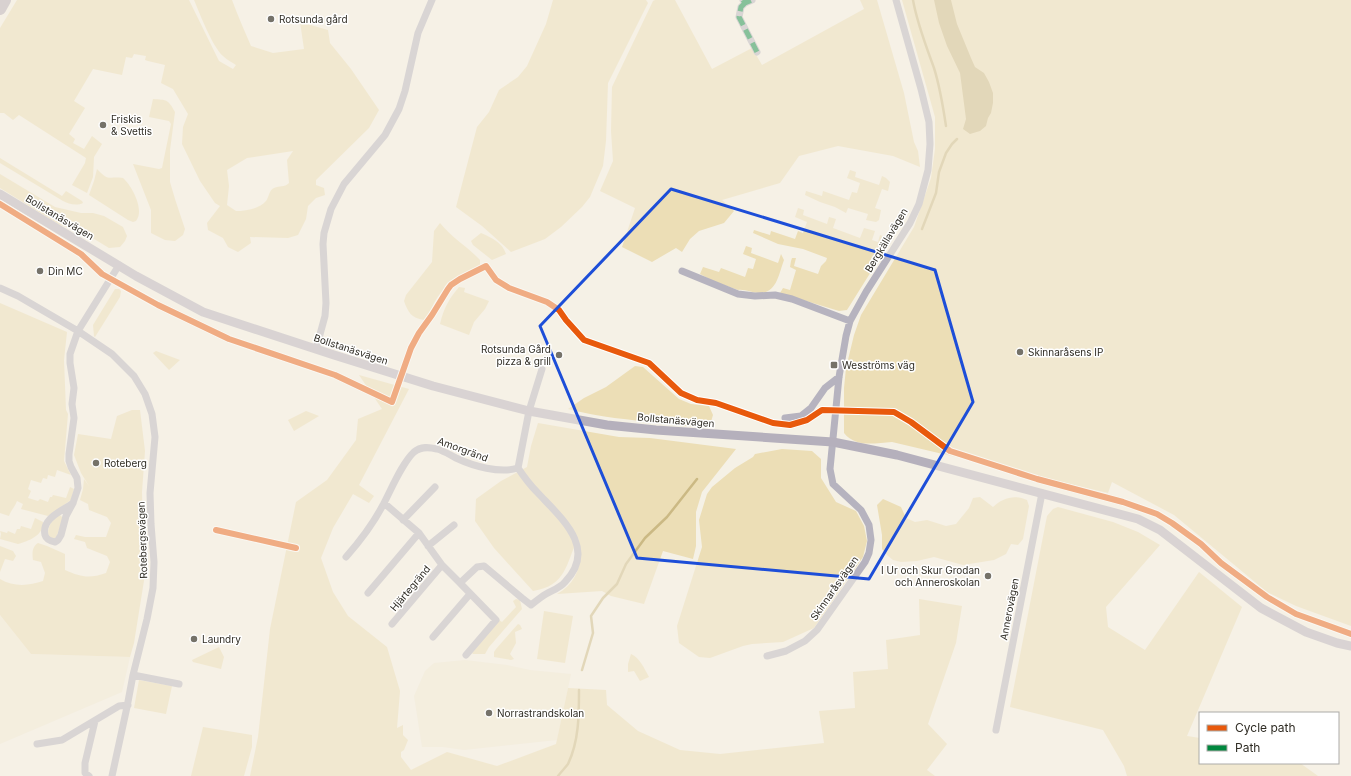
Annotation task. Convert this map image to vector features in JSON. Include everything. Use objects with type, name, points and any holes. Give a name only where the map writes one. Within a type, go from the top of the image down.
[{"type":"highway","points":[[0,9],[5,0]]},
{"type":"street","points":[[316,349],[325,316],[326,303],[323,244],[324,233],[331,209],[344,184],[385,135],[399,109],[405,91],[418,33],[432,0]]},
{"type":"street","points":[[752,0],[744,2],[741,7],[739,17],[757,52]]},
{"type":"street","name":"Bergkällavägen","points":[[833,442],[839,377],[850,320],[910,222],[919,204],[928,170],[930,144],[929,122],[922,89],[896,0]]},
{"type":"street","name":"Bollstanäsvägen","points":[[0,194],[119,265],[203,312],[433,386],[529,411],[607,425],[833,442],[897,455],[1138,519],[1160,530],[1261,608],[1306,632],[1337,643],[1351,646]]},
{"type":"street","points":[[73,503],[48,521],[45,533],[49,540],[54,542],[58,540],[66,516],[73,503],[77,492],[77,478],[69,461],[74,418],[72,404],[73,384],[70,358],[74,342],[78,331],[119,265]]},
{"type":"street","points":[[682,271],[738,294],[755,296],[775,295],[792,299],[850,320]]},
{"type":"street","name":"Rotebergsvägen","points":[[0,288],[18,296],[78,331],[112,354],[134,376],[144,394],[152,414],[155,448],[150,500],[154,562],[153,588],[112,776]]},
{"type":"street","points":[[460,582],[477,567],[484,566],[531,605],[564,584],[575,568],[578,555],[575,538],[560,516],[525,478],[518,468],[529,411],[542,370]]},
{"type":"street","points":[[785,418],[800,416],[811,408],[825,388],[839,377]]},
{"type":"street","name":"Skinnaråsvägen","points":[[767,656],[786,651],[805,640],[817,630],[865,562],[869,553],[871,540],[869,525],[861,510],[833,484],[830,469],[833,442]]},
{"type":"street","name":"Amorgränd","points":[[384,503],[410,458],[417,450],[423,448],[436,449],[466,462],[499,471],[511,471],[518,468]]},
{"type":"street","points":[[403,520],[435,486]]},
{"type":"street","name":"Annerovägen","points":[[996,730],[1042,493]]},
{"type":"street","points":[[346,557],[363,538],[384,503],[419,533],[442,565],[496,620],[466,655]]},
{"type":"street","points":[[428,546],[454,525]]},
{"type":"street","points":[[368,593],[419,533]]},
{"type":"street","name":"Hjärtegränd","points":[[392,624],[442,565]]},
{"type":"street","points":[[433,637],[470,594]]},
{"type":"street","points":[[133,675],[179,684]]},
{"type":"street","points":[[37,744],[62,740],[119,706],[128,705]]},
{"type":"street","points":[[89,776],[85,773],[85,763],[95,721]]},
{"type":"highlighted area","points":[[671,189],[935,270],[973,402],[869,579],[637,558],[540,326]]},
{"type":"shaded area","points":[[17,0],[189,0],[219,61],[233,69],[236,65],[226,59],[215,45],[194,0],[232,0],[251,46],[273,53],[304,49],[300,22],[328,30],[330,43],[351,69],[379,110],[369,128],[316,180],[316,185],[324,188],[325,195],[316,198],[308,206],[306,219],[298,235],[288,238],[250,237],[251,243],[238,252],[228,247],[223,238],[208,230],[207,223],[220,206],[215,203],[200,181],[182,144],[183,127],[188,114],[173,89],[161,83],[165,65],[145,60],[146,56],[134,54],[132,58],[126,57],[122,75],[93,69],[74,101],[85,108],[69,134],[75,139],[73,143],[84,149],[92,136],[102,144],[94,157],[93,177],[87,193],[72,185],[85,163],[86,158],[19,115],[13,120],[4,113],[0,113],[0,28]],"holes":[[[293,151],[287,160],[289,183],[272,189],[263,204],[252,209],[240,211],[236,211],[227,205],[229,186],[227,170],[247,158]]]},
{"type":"shaded area","points":[[553,0],[646,0],[648,3],[608,83],[606,141],[603,166],[590,197],[561,227],[545,239],[511,252],[482,226],[456,207],[477,127],[489,112],[499,90],[518,77],[527,66],[546,24]]},
{"type":"shaded area","points":[[675,0],[712,69],[752,48],[762,65],[864,9],[860,0],[877,0],[904,93],[914,142],[918,151],[920,167],[893,156],[838,146],[799,156],[780,183],[722,200],[734,211],[724,223],[699,231],[690,239],[682,252],[676,248],[652,262],[622,247],[635,208],[600,191],[613,161],[611,131],[612,87],[653,1]]},
{"type":"shaded area","points":[[902,0],[1351,0],[1351,626],[1296,606],[1267,592],[1174,515],[1112,482],[1108,493],[892,442],[873,444],[860,443],[849,438],[844,433],[844,388],[846,368],[854,335],[861,315],[914,227],[931,178],[935,149],[935,117]]},
{"type":"shaded area","points":[[934,0],[951,0],[957,24],[975,67],[984,73],[993,93],[991,113],[986,126],[980,131],[970,134],[963,129],[966,119],[960,73],[947,46],[939,23]]},
{"type":"shaded area","points":[[153,99],[169,102],[175,112],[170,150],[170,182],[185,229],[183,235],[175,241],[165,240],[151,233],[151,210],[133,164],[159,169],[162,168],[171,124],[169,121],[149,117]]},
{"type":"shaded area","points":[[0,158],[62,196],[66,191],[83,203],[73,204],[63,201],[0,163]]},
{"type":"shaded area","points":[[97,169],[104,176],[109,178],[123,178],[127,182],[136,198],[138,205],[139,211],[136,221],[133,222],[128,220],[89,195]]},
{"type":"shaded area","points":[[850,170],[856,172],[855,177],[879,185],[882,176],[890,182],[888,191],[882,189],[875,208],[881,210],[879,220],[876,222],[866,220],[868,214],[848,208],[846,213],[805,195],[806,191],[822,196],[823,191],[849,200],[852,192],[857,193],[860,183],[847,178]]},
{"type":"shaded area","points":[[0,174],[55,207],[81,213],[93,213],[104,216],[123,227],[127,236],[125,241],[120,247],[109,248],[86,234],[60,225],[0,188]]},
{"type":"shaded area","points":[[798,208],[804,210],[803,215],[827,224],[829,217],[836,219],[833,228],[860,238],[864,228],[875,231],[872,240],[878,242],[880,235],[883,236],[888,243],[847,310],[839,311],[780,293],[783,288],[790,290],[796,270],[790,267],[792,258],[796,258],[794,266],[818,274],[821,266],[827,258],[803,249],[778,244],[753,233],[754,230],[770,235],[771,231],[795,239],[798,231],[803,233],[807,222],[795,217]]},
{"type":"shaded area","points":[[440,223],[480,260],[480,267],[450,283],[437,298],[424,320],[413,316],[404,301],[406,295],[432,262],[434,231]]},
{"type":"shaded area","points":[[481,233],[499,243],[506,254],[492,260],[473,245],[471,241]]},
{"type":"shaded area","points":[[746,246],[752,248],[751,253],[778,263],[781,254],[784,260],[779,276],[774,286],[770,290],[760,293],[738,290],[713,281],[700,274],[703,267],[719,272],[721,268],[745,277],[748,268],[753,269],[756,259],[743,254]]},
{"type":"shaded area","points":[[459,287],[465,288],[464,292],[489,301],[485,309],[474,322],[469,335],[440,324],[447,304]]},
{"type":"shaded area","points":[[115,289],[119,289],[121,291],[120,297],[95,337],[93,325]]},
{"type":"shaded area","points":[[0,303],[67,332],[64,360],[66,410],[68,414],[64,461],[71,475],[57,470],[55,477],[48,475],[47,479],[43,478],[41,483],[31,480],[28,489],[31,491],[28,498],[38,501],[40,499],[48,502],[50,497],[53,495],[66,498],[70,487],[74,489],[71,500],[48,516],[21,509],[23,504],[17,501],[9,516],[0,513]]},
{"type":"shaded area","points":[[156,351],[180,360],[169,370],[153,353]]},
{"type":"shaded area","points":[[635,366],[643,367],[679,399],[691,404],[709,406],[713,415],[710,425],[686,426],[638,421],[568,409],[584,398],[606,387]]},
{"type":"shaded area","points":[[359,375],[409,389],[359,485],[374,496],[369,503],[353,494],[333,528],[321,558],[333,592],[348,616],[387,647],[400,691],[397,728],[403,725],[403,735],[408,740],[404,750],[401,752],[401,757],[411,770],[447,752],[497,766],[556,744],[568,688],[606,690],[607,705],[638,731],[680,750],[720,754],[824,743],[819,711],[855,708],[853,672],[888,669],[886,640],[920,635],[919,599],[962,606],[956,643],[928,724],[947,744],[927,770],[935,776],[250,776],[258,737],[270,629],[296,502],[327,480],[356,440],[358,419],[382,409]]},
{"type":"shaded area","points":[[132,410],[140,410],[145,451],[142,492],[143,535],[147,562],[134,643],[130,657],[31,654],[0,615],[0,579],[5,582],[21,585],[43,581],[45,573],[41,562],[33,560],[33,550],[38,543],[65,554],[65,570],[90,577],[106,573],[110,562],[107,556],[87,548],[85,542],[74,539],[76,535],[85,537],[106,537],[111,523],[107,517],[89,510],[88,504],[80,500],[84,479],[89,486],[81,473],[74,455],[78,434],[111,439],[117,416]]},
{"type":"shaded area","points":[[306,411],[319,416],[294,431],[288,420]]},
{"type":"shaded area","points":[[538,423],[619,437],[650,438],[736,449],[702,492],[696,512],[696,546],[693,559],[663,551],[644,604],[611,596],[602,591],[557,594],[570,584],[578,570],[580,562],[580,546],[578,538],[567,565],[559,579],[544,588],[533,591],[494,548],[475,521],[476,499],[501,481],[527,467],[531,446]]},
{"type":"shaded area","points":[[782,449],[812,451],[821,459],[821,478],[836,502],[856,511],[864,526],[867,541],[863,557],[814,628],[783,642],[752,644],[710,658],[699,657],[679,643],[677,626],[702,547],[699,520],[707,494],[712,487],[755,454]]},
{"type":"shaded area","points":[[980,497],[993,507],[1000,501],[1013,497],[1027,500],[1029,506],[1023,539],[1018,545],[1011,544],[1006,554],[994,560],[963,565],[934,557],[917,561],[901,562],[893,560],[882,549],[882,535],[877,505],[883,499],[901,507],[906,518],[915,522],[927,520],[946,526],[956,524],[969,508],[973,498]]},
{"type":"shaded area","points":[[1058,507],[1113,522],[1138,532],[1160,545],[1106,607],[1108,627],[1145,650],[1199,572],[1242,607],[1187,736],[1199,738],[1199,764],[1301,764],[1318,776],[1127,776],[1124,766],[1103,730],[1010,707],[1047,516],[1053,509]]},
{"type":"shaded area","points":[[60,515],[62,520],[57,536],[55,538],[49,538],[48,531],[50,525],[54,519]]},
{"type":"shaded area","points":[[35,518],[43,522],[43,527],[35,537],[18,544],[0,539],[0,531],[7,533],[8,531],[15,534],[17,529],[20,529],[21,526],[31,529]]},
{"type":"shaded area","points":[[0,546],[13,551],[16,556],[13,561],[5,559],[0,572]]},
{"type":"shaded area","points":[[516,599],[520,600],[522,609],[489,647],[485,654],[473,654],[472,653],[499,620],[502,622],[516,607],[513,601]]},
{"type":"shaded area","points":[[544,611],[573,616],[565,663],[537,659]]},
{"type":"shaded area","points":[[0,615],[31,654],[130,657],[122,692],[0,744]]},
{"type":"shaded area","points":[[518,624],[522,629],[515,632],[516,643],[510,654],[514,659],[511,660],[494,657],[494,652],[496,649]]},
{"type":"shaded area","points":[[219,647],[224,657],[221,669],[193,662],[192,660]]},
{"type":"shaded area","points":[[631,654],[639,661],[649,677],[640,681],[634,671],[628,672],[628,664]]},
{"type":"shaded area","name":"Norrastrandskolan","points":[[465,660],[507,665],[530,670],[571,674],[557,740],[464,750],[443,747],[422,747],[414,696],[425,671],[434,663]]},
{"type":"shaded area","points":[[139,680],[172,686],[166,714],[134,708]]},
{"type":"shaded area","points":[[203,727],[252,735],[252,747],[244,776],[191,776]]},
{"type":"waterway","points":[[913,0],[919,26],[936,75],[946,126]]},
{"type":"waterway","points":[[922,229],[936,193],[939,172],[946,153],[957,139]]},
{"type":"waterway","points":[[582,670],[593,633],[591,616],[603,598],[617,584],[626,564],[645,538],[667,517],[697,479]]},
{"type":"waterway","points":[[558,776],[568,764],[572,755],[576,737],[579,690]]},
{"type":"marked path","points":[[743,0],[745,3],[752,0]]},
{"type":"marked path","points":[[745,3],[741,7],[739,17],[757,52]]},
{"type":"cycle path","points":[[0,204],[81,254],[102,274],[158,305],[229,339],[335,375],[392,402],[411,348],[448,289],[460,279],[486,266],[496,280],[509,288],[547,302],[559,310],[584,340],[649,363],[681,393],[697,400],[716,403],[773,423],[790,425],[807,420],[822,410],[894,412],[911,422],[950,451],[1037,479],[1123,502],[1157,514],[1201,544],[1221,563],[1267,597],[1296,614],[1351,634]]},
{"type":"cycle path","points":[[216,530],[296,548]]},
{"type":"place","name":"Rotsunda gård","points":[[271,19]]},
{"type":"place","name":"Friskis & Svettis","points":[[103,125]]},
{"type":"place","name":"Din MC","points":[[40,271]]},
{"type":"place","name":"Skinnaråsens IP","points":[[1020,352]]},
{"type":"place","name":"Rotsunda Gård pizza & grill","points":[[559,355]]},
{"type":"place","name":"Wesströms väg","points":[[834,365]]},
{"type":"place","name":"Roteberg","points":[[96,463]]},
{"type":"place","name":"I Ur och Skur Grodan och Anneroskolan","points":[[988,576]]},
{"type":"place","name":"Laundry","points":[[194,639]]},
{"type":"place","name":"Norrastrandskolan","points":[[489,713]]}]
